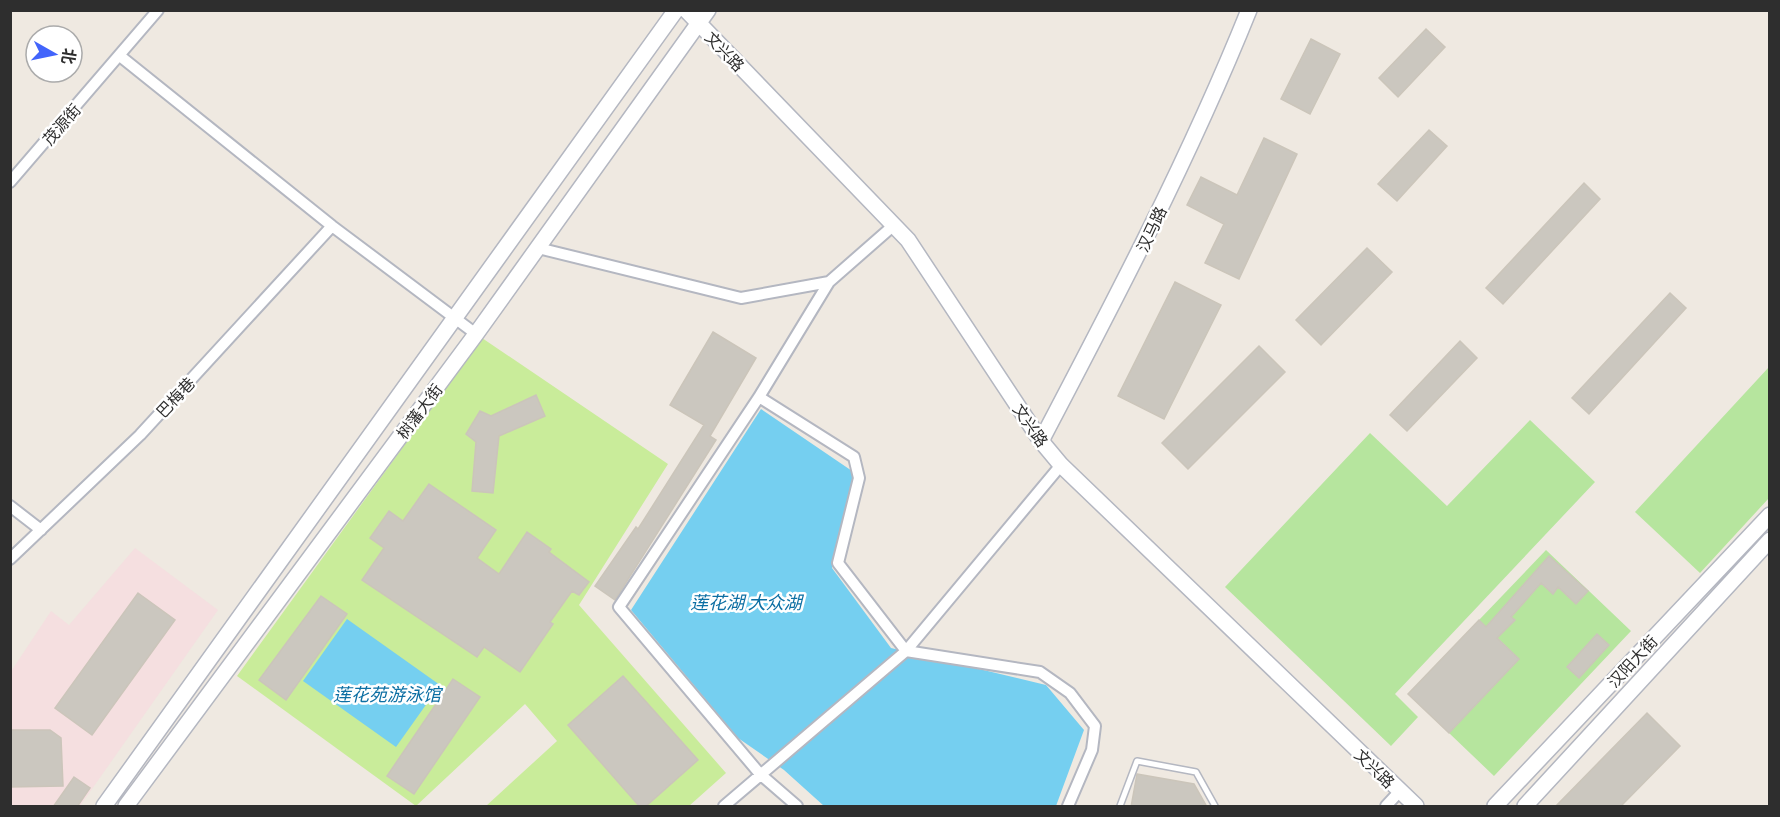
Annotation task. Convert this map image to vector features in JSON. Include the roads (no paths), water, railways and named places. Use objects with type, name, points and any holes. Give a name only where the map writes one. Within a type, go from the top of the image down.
[{"type":"street","name":"茂源街","points":[[10,182],[158,10]]},
{"type":"street","name":"树藩大街","points":[[104,807],[676,10]]},
{"type":"street","name":"文兴路","points":[[686,10],[908,240],[1041,441],[1061,465],[1416,807]]},
{"type":"street","name":"树藩大街","points":[[126,807],[476,334],[708,10]]},
{"type":"street","name":"汉马路","points":[[1041,441],[1134,263],[1216,90],[1249,10]]},
{"type":"street","points":[[120,56],[332,226],[476,334]]},
{"type":"street","points":[[797,807],[760,774],[619,607],[759,397],[829,282],[894,225]]},
{"type":"street","name":"巴梅巷","points":[[10,559],[140,435],[332,226]]},
{"type":"street","points":[[538,248],[741,298],[829,282]]},
{"type":"street","points":[[759,397],[854,457],[859,478],[838,563],[906,651],[1040,672],[1070,693],[1095,726],[1092,750],[1068,807]]},
{"type":"street","points":[[724,807],[906,651],[1061,465]]},
{"type":"street","points":[[10,506],[41,530]]},
{"type":"street","name":"汉阳大街","points":[[1495,807],[1770,515]]},
{"type":"street","name":"汉阳大街","points":[[1525,807],[1770,540]]},
{"type":"street","points":[[1386,807],[1400,792]]},
{"type":"lane","points":[[1120,807],[1137,761],[1196,772],[1215,807]]},
{"type":"water","name":"莲花湖 大众湖","points":[[761,409],[855,473],[832,568],[891,648],[1046,685],[1084,730],[1056,806],[824,806],[784,770],[738,738],[631,610]]},
{"type":"water","name":"莲花苑游泳馆","points":[[347,619],[440,685],[396,747],[303,681]]}]
